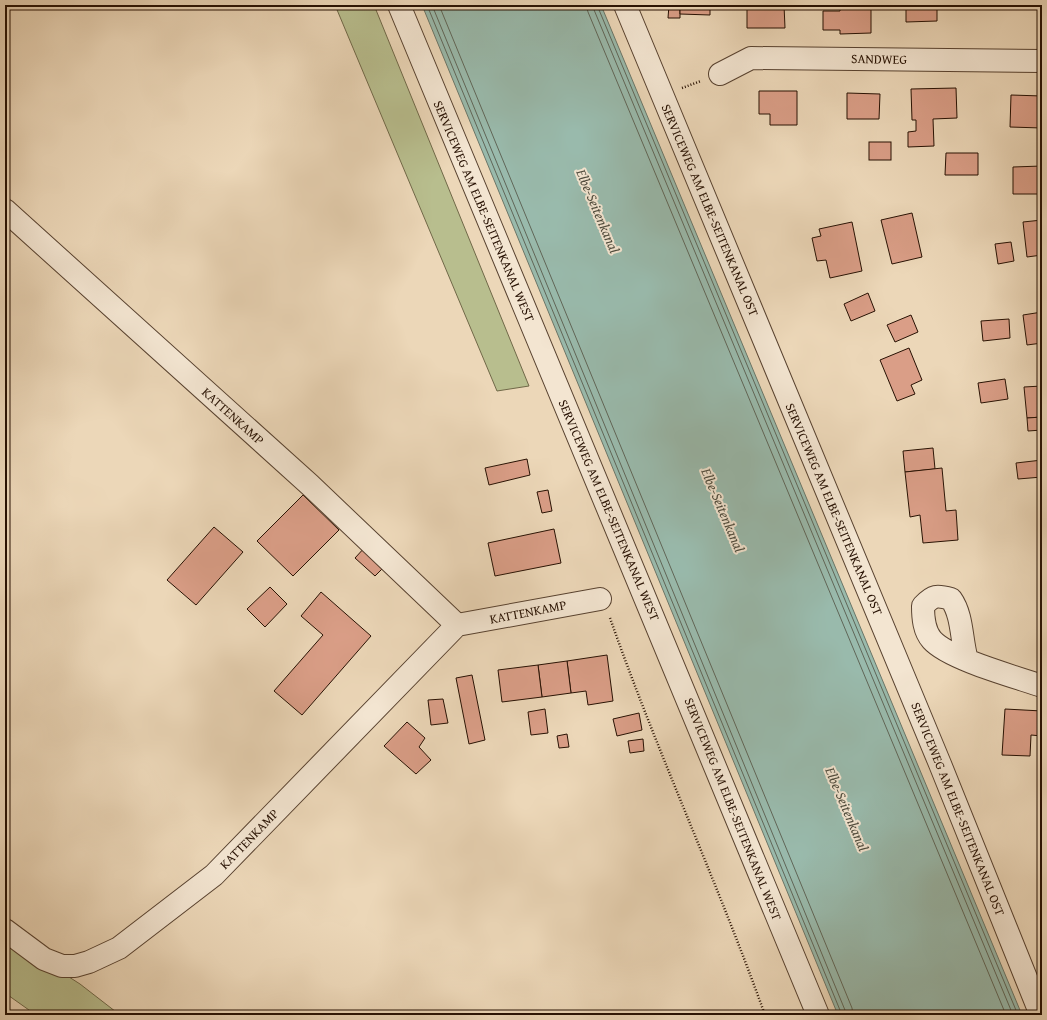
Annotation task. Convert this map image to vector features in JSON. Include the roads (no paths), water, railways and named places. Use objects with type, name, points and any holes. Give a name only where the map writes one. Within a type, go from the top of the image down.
[{"type":"street","name":"SERVICEWEG AM ELBE-SEITENKANAL WEST","points":[[399,5],[818,1015]]},
{"type":"street","name":"SERVICEWEG AM ELBE-SEITENKANAL OST","points":[[625,5],[940,764],[1041,1015]]},
{"type":"street","name":"SANDWEG","points":[[720,74],[751,58],[1042,61]]},
{"type":"street","name":"KATTENKAMP","points":[[5,210],[310,485],[457,626]]},
{"type":"street","name":"KATTENKAMP","points":[[5,930],[44,959],[62,966],[75,966],[89,962],[119,948],[214,875],[457,626],[605,608]]},
{"type":"street","points":[[967,660],[1042,686]]},
{"type":"water","name":"Elbe-Seitenkanal","points":[[422,5],[601,5],[1022,1015],[838,1015]]}]
